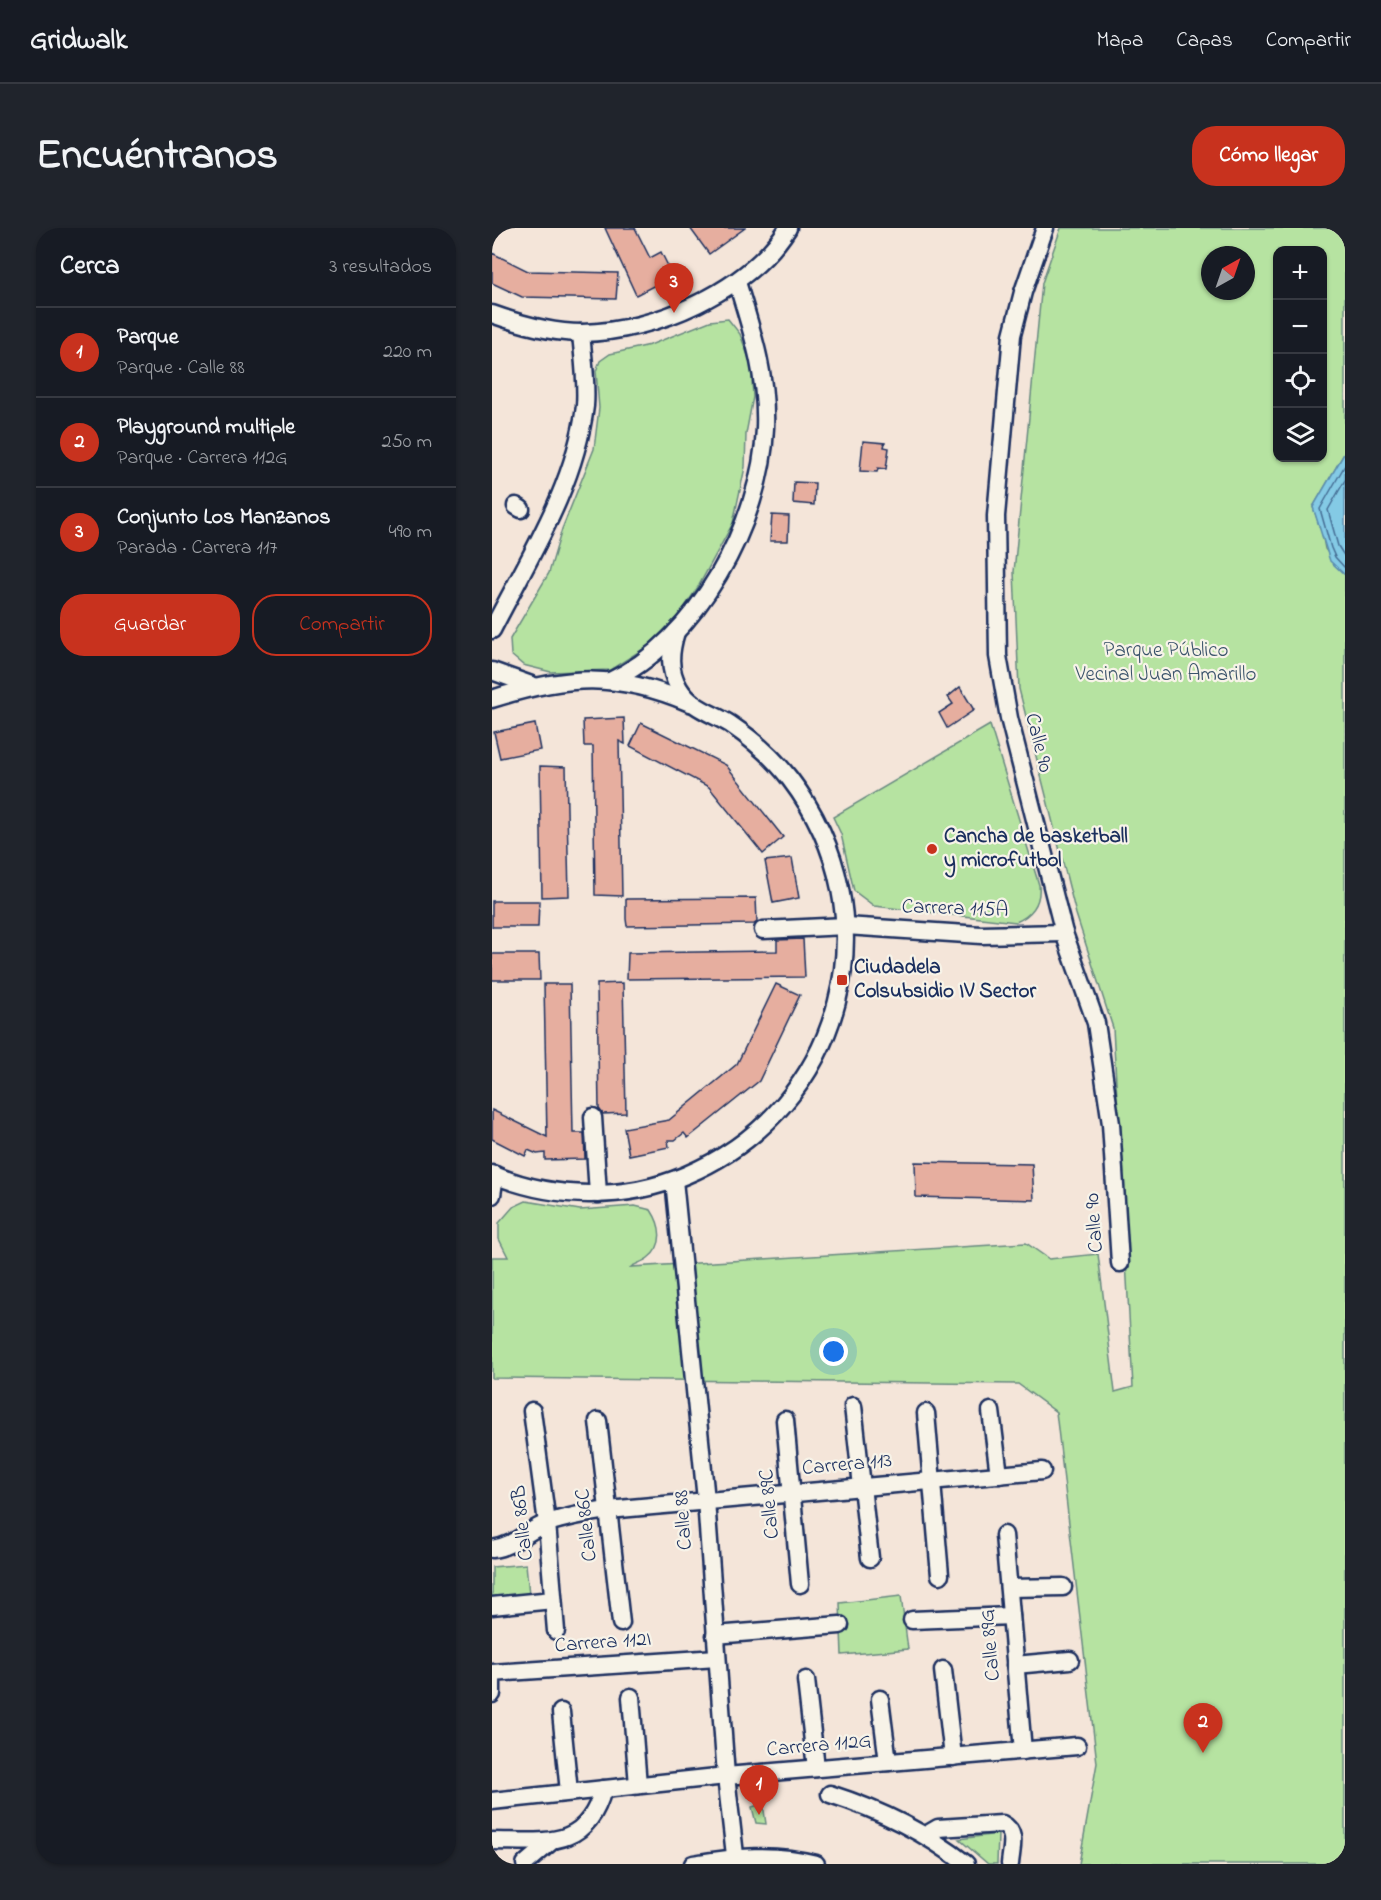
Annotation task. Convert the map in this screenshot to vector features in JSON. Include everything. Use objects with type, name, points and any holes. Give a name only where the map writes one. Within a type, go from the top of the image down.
[{"type":"street","points":[[492,314],[525,326],[581,333],[621,328],[660,319],[698,304],[736,282],[780,240],[788,228]]},
{"type":"street","name":"Calle 90","points":[[1045,228],[1023,292],[1012,335],[996,516],[998,656],[1009,718],[1064,933],[1096,1023],[1111,1124],[1120,1263]]},
{"type":"street","points":[[610,681],[646,661],[676,632],[722,572],[752,503],[765,429],[760,354],[736,282]]},
{"type":"street","points":[[492,630],[566,482],[578,446],[585,404],[581,333]]},
{"type":"street","points":[[676,632],[670,651],[672,671],[680,690],[694,705]]},
{"type":"street","points":[[492,671],[534,686]]},
{"type":"street","points":[[492,699],[534,686],[576,680],[610,681],[648,688],[694,705],[729,724],[761,748],[789,778],[806,802],[829,847],[840,886],[846,926],[845,959],[838,1001],[818,1053],[802,1082],[782,1108],[759,1131],[704,1167],[674,1180],[624,1192],[563,1193],[528,1186],[494,1174],[492,1195]]},
{"type":"street","name":"Carrera 115A","points":[[763,930],[846,926],[981,934],[1064,933]]},
{"type":"street","points":[[593,1117],[598,1194]]},
{"type":"street","name":"Calle 88","points":[[674,1180],[706,1500],[726,1776],[736,1860]]},
{"type":"street","points":[[853,1406],[870,1557]]},
{"type":"street","name":"Calle 86B","points":[[532,1411],[547,1524],[556,1631]]},
{"type":"street","points":[[991,1411],[999,1475]]},
{"type":"street","points":[[926,1413],[940,1575]]},
{"type":"street","name":"Calle 89C","points":[[785,1419],[800,1584]]},
{"type":"street","name":"Calle 86C","points":[[598,1421],[621,1623]]},
{"type":"street","name":"Carrera 113","points":[[492,1549],[510,1545],[547,1524],[572,1516],[608,1510],[1042,1471]]},
{"type":"street","name":"Calle 89G","points":[[1004,1535],[1023,1750]]},
{"type":"street","points":[[1009,1588],[1063,1587]]},
{"type":"street","points":[[492,1606],[553,1600]]},
{"type":"street","points":[[912,1620],[1011,1616]]},
{"type":"street","points":[[715,1635],[840,1625]]},
{"type":"street","name":"Carrera 112I","points":[[492,1673],[717,1658]]},
{"type":"street","points":[[1015,1665],[1070,1660]]},
{"type":"street","points":[[943,1670],[953,1757]]},
{"type":"street","points":[[492,1673],[492,1694]]},
{"type":"street","points":[[806,1680],[816,1768]]},
{"type":"street","points":[[631,1697],[638,1785]]},
{"type":"street","points":[[880,1699],[888,1762]]},
{"type":"street","points":[[561,1712],[569,1792]]},
{"type":"street","name":"Carrera 112G","points":[[492,1800],[726,1776],[1077,1746]]},
{"type":"street","points":[[525,1864],[552,1841],[582,1828],[594,1817],[603,1789]]},
{"type":"street","points":[[830,1794],[895,1818],[966,1864]]},
{"type":"street","points":[[926,1836],[938,1828],[1002,1824],[1010,1827],[1013,1834],[1010,1864]]},
{"type":"street","points":[[492,1841],[552,1841]]},
{"type":"street","points":[[693,1864],[736,1860],[798,1859],[816,1864]]},
{"type":"green space","name":"Parque Público Vecinal Juan Amarillo","points":[[1061,228],[1345,228],[1345,452],[1313,507],[1325,549],[1345,575],[1345,1864],[1079,1864],[1097,1763],[1056,1412],[1018,1384],[492,1378],[492,1257],[508,1257],[499,1239],[499,1223],[513,1207],[526,1201],[580,1210],[635,1206],[651,1210],[659,1228],[657,1247],[648,1258],[631,1267],[1026,1243],[1049,1259],[1098,1254],[1115,1392],[1133,1387],[1113,1028],[1076,914],[1019,689],[1014,572],[1042,283]]},
{"type":"green space","points":[[728,319],[740,334],[751,364],[753,397],[746,434],[745,467],[733,523],[698,587],[680,614],[648,646],[610,670],[551,672],[523,665],[511,655],[510,639],[549,573],[562,529],[594,449],[599,408],[596,371],[600,361],[610,354],[650,345],[710,321]]},
{"type":"green space","points":[[990,725],[1039,885],[1037,903],[1034,908],[1027,916],[1016,922],[874,906],[854,891],[841,834],[833,817]]},
{"type":"green space","points":[[526,1564],[529,1594],[492,1598],[492,1567]]},
{"type":"green space","points":[[901,1596],[908,1649],[842,1655],[840,1603]]},
{"type":"green space","points":[[763,1804],[766,1824],[756,1823],[752,1807]]},
{"type":"green space","points":[[998,1834],[997,1864],[988,1864],[959,1839]]},
{"type":"water","points":[[1345,452],[1345,575],[1330,561],[1313,507]]},
{"type":"building","points":[[605,228],[635,228],[650,258],[661,252],[673,276],[636,295]]},
{"type":"building","points":[[690,228],[745,228],[709,254]]},
{"type":"building","points":[[492,253],[528,271],[618,273],[616,299],[522,297],[492,283]]},
{"type":"building","points":[[863,441],[885,443],[884,447],[889,448],[886,469],[878,468],[877,472],[860,471]]},
{"type":"building","points":[[794,482],[815,483],[814,505],[793,503]]},
{"type":"building","points":[[772,515],[789,516],[788,541],[770,541]]},
{"type":"building","points":[[960,687],[974,710],[947,728],[939,713],[953,704],[948,697]]},
{"type":"building","points":[[624,718],[625,744],[619,741],[622,896],[595,895],[593,746],[584,746],[583,720]]},
{"type":"building","points":[[641,723],[726,765],[783,837],[763,854],[709,787],[630,746]]},
{"type":"building","points":[[535,724],[540,750],[500,758],[494,732]]},
{"type":"building","points":[[540,766],[566,767],[569,896],[542,897]]},
{"type":"building","points":[[792,858],[799,898],[773,903],[765,861]]},
{"type":"building","points":[[756,898],[757,922],[754,924],[627,926],[626,899]]},
{"type":"building","points":[[492,901],[539,901],[538,927],[492,927]]},
{"type":"building","points":[[803,939],[805,977],[627,979],[628,953],[777,951],[777,940]]},
{"type":"building","points":[[492,954],[539,954],[540,980],[492,980]]},
{"type":"building","points":[[623,983],[626,1113],[603,1114],[599,1109],[597,984]]},
{"type":"building","points":[[544,984],[570,984],[573,1133],[584,1133],[585,1159],[545,1160],[545,1153],[537,1154],[528,1150],[525,1156],[492,1139],[492,1110],[547,1137]]},
{"type":"building","points":[[776,984],[800,995],[759,1081],[688,1138],[684,1133],[675,1140],[668,1140],[669,1147],[629,1155],[624,1128],[669,1120],[737,1064]]},
{"type":"building","points":[[915,1162],[1032,1164],[1034,1200],[916,1197]]},
{"type":"place","name":"Conjunto Los Manzanos","points":[[674,313]]},
{"type":"place","name":"Cancha de basketball y microfutbol","points":[[932,849]]},
{"type":"place","name":"Ciudadela Colsubsidio IV Sector","points":[[842,980]]},
{"type":"place","name":"Playground multiple","points":[[1203,1753]]},
{"type":"place","name":"Parque","points":[[759,1815]]}]
